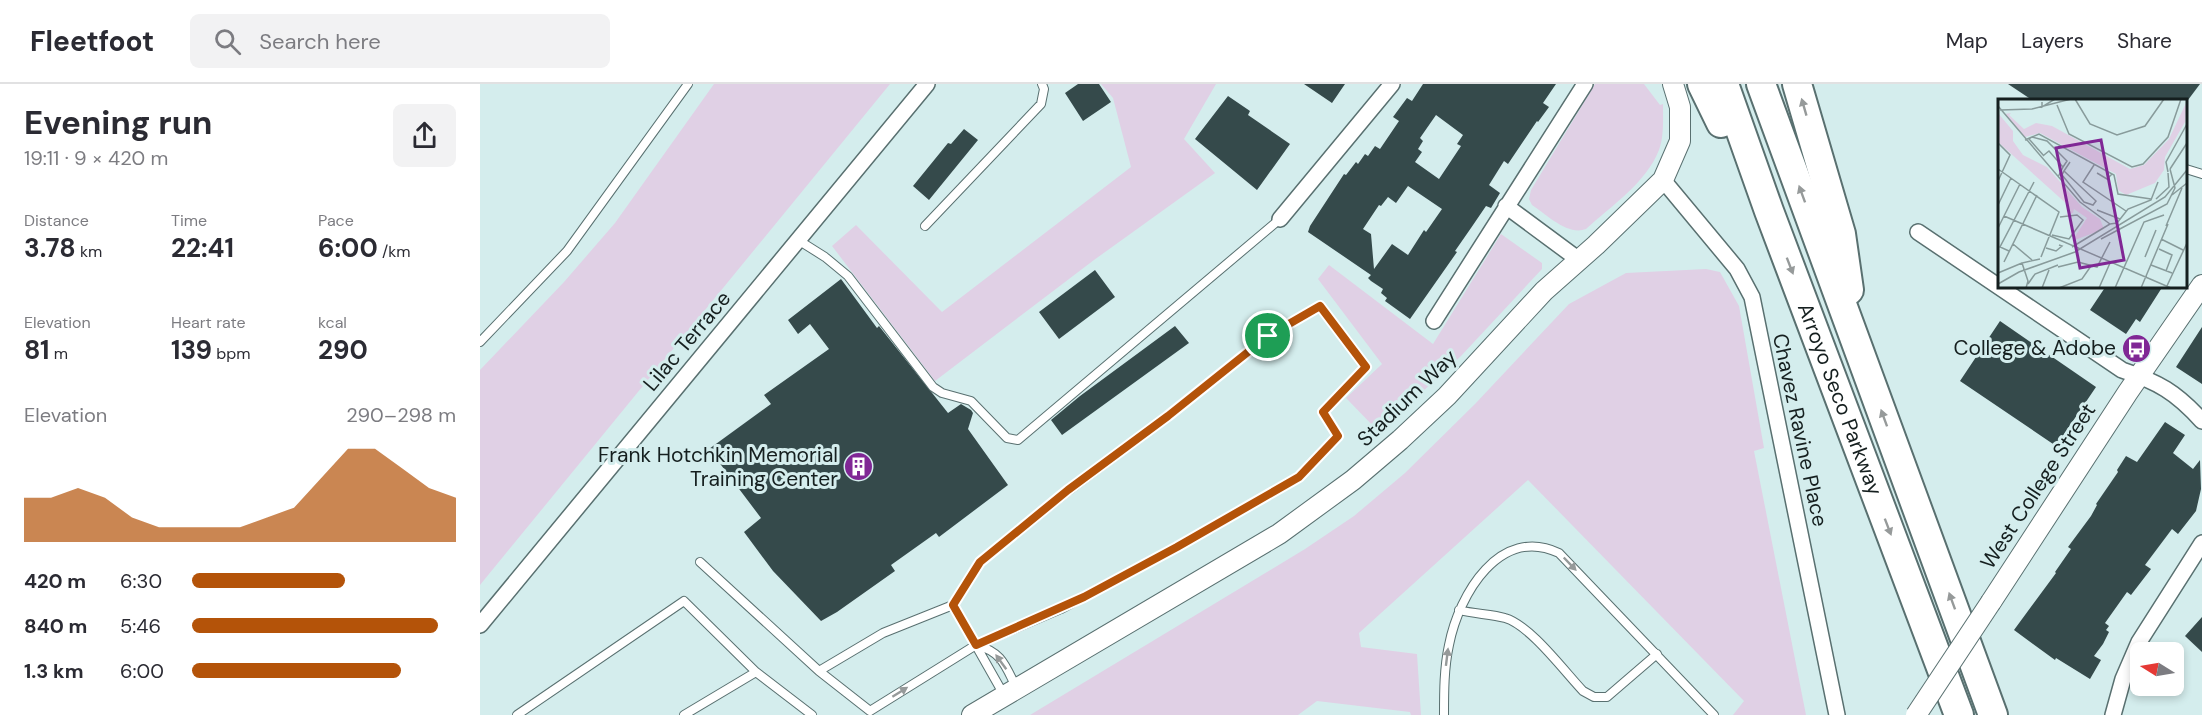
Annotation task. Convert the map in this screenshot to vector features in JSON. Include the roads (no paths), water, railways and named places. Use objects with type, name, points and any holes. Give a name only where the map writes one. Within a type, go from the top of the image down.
[{"type":"highway","points":[[1702,84],[1769,211]]},
{"type":"highway","name":"Arroyo Seco Parkway","points":[[1724,84],[1769,211],[1959,715]]},
{"type":"highway","name":"Arroyo Seco Parkway","points":[[1761,84],[1993,715]]},
{"type":"highway","points":[[1797,84],[1841,234],[1858,348]]},
{"type":"street","name":"Lilac Terrace","points":[[480,625],[927,84]]},
{"type":"street","points":[[1280,219],[1392,84]]},
{"type":"street","points":[[1434,321],[1585,84]]},
{"type":"street","name":"Stadium Way","points":[[972,715],[1279,534],[1353,480],[1400,440],[1447,396],[1544,291],[1663,180],[1680,141],[1680,106],[1673,84]]},
{"type":"street","name":"Chavez Ravine Place","points":[[1663,180],[1737,269],[1752,297],[1837,715]]},
{"type":"street","points":[[1506,206],[1579,260]]},
{"type":"street","points":[[1918,232],[1998,286]]},
{"type":"street","name":"West College Street","points":[[1916,715],[2139,376],[2202,285]]},
{"type":"street","points":[[2001,288],[2122,370],[2157,383],[2188,405],[2202,421]]},
{"type":"street","points":[[2113,715],[2123,679],[2139,642],[2201,549]]},
{"type":"lane","points":[[480,342],[567,251],[688,84]]},
{"type":"lane","points":[[926,226],[1041,104],[1044,89],[1042,84]]},
{"type":"lane","points":[[2187,169],[2202,174]]},
{"type":"lane","points":[[798,240],[825,257],[848,276],[933,387],[942,393],[971,401],[1007,438],[1018,440],[1280,219]]},
{"type":"lane","points":[[700,562],[819,671],[870,711],[976,645],[1076,601],[1177,547],[1299,477],[1338,436],[1323,412],[1366,367],[1320,306],[1268,336],[1168,416],[1068,490],[980,562],[953,605],[883,633],[819,671]]},
{"type":"lane","points":[[1444,715],[1449,644],[1459,610],[1474,583],[1501,555],[1523,546],[1545,546],[1559,553],[1714,715]]},
{"type":"lane","points":[[517,715],[684,601],[756,672],[812,715]]},
{"type":"lane","points":[[953,605],[976,645],[1010,692]]},
{"type":"lane","points":[[1459,610],[1477,615],[1504,617],[1521,624],[1583,691],[1594,698],[1607,697],[1657,654]]},
{"type":"lane","points":[[976,645],[987,648],[1001,657],[1010,692]]},
{"type":"lane","points":[[684,715],[756,672]]},
{"type":"place","name":"College & Adobe","points":[[2137,348]]},
{"type":"place","name":"Frank Hotchkin Memorial Training Center","points":[[859,467]]}]
